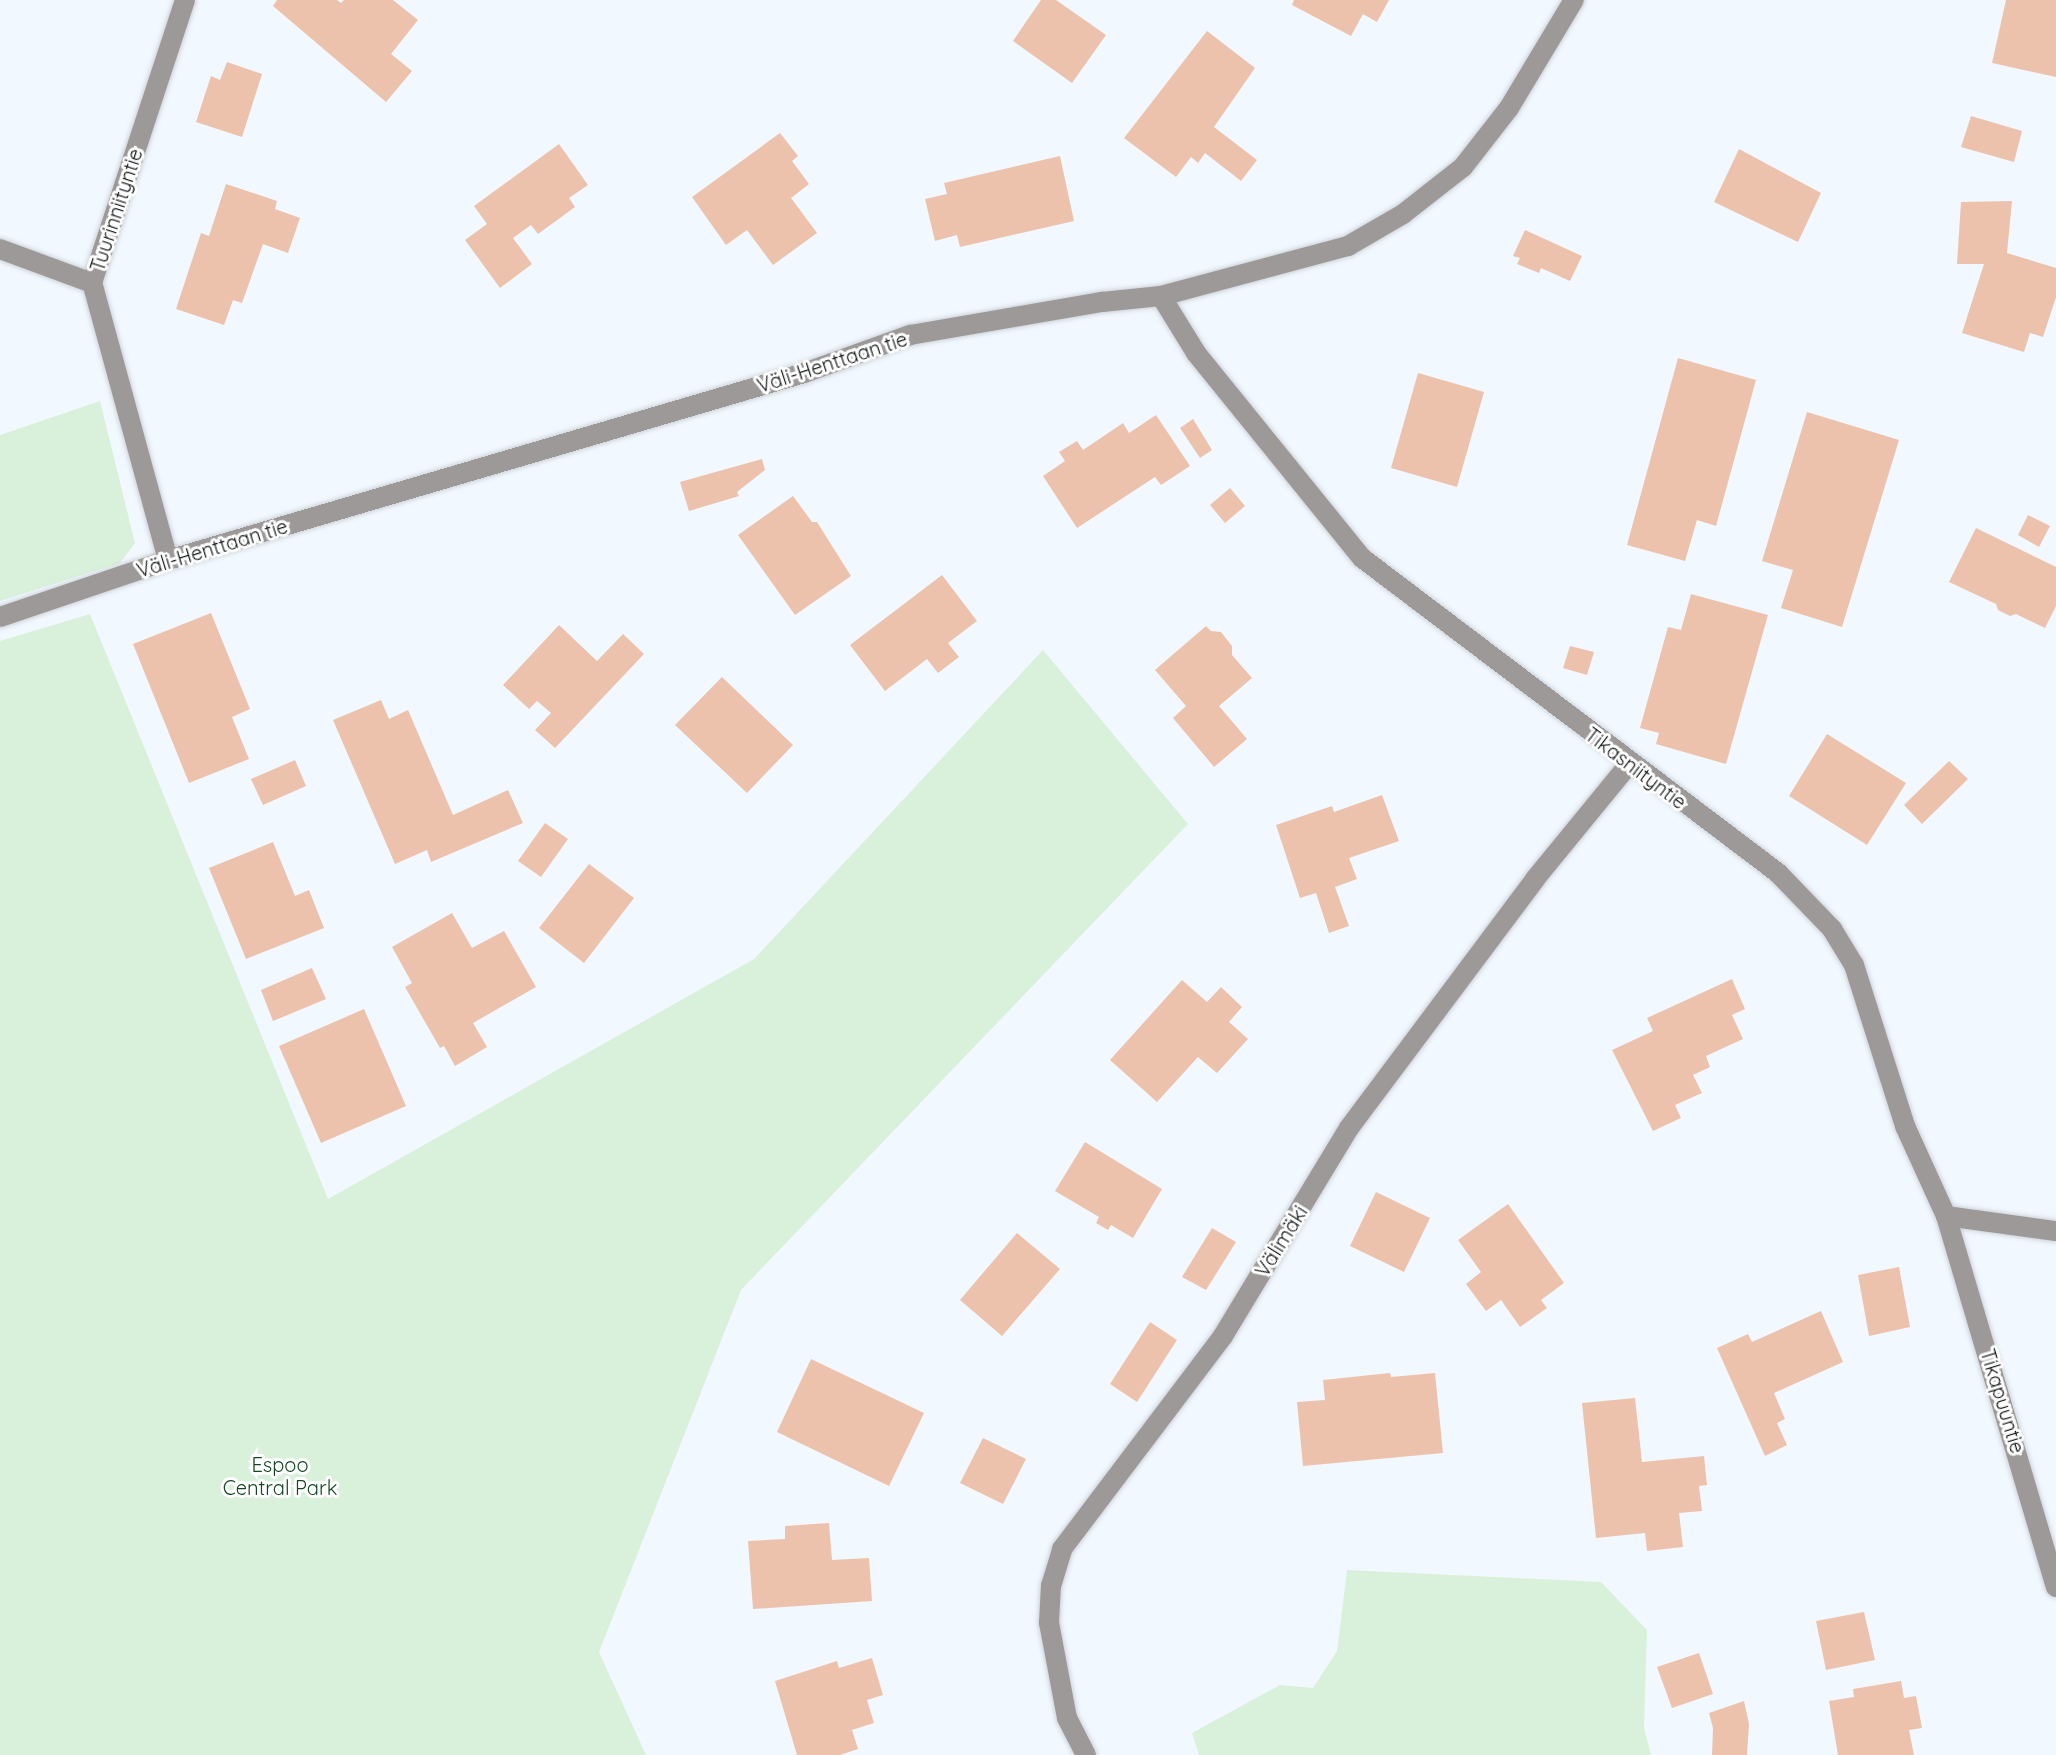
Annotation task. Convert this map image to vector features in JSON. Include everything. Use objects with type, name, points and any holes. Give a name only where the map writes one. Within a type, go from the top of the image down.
[{"type":"street","name":"Tuurinniityntie","points":[[168,560],[92,283],[185,0]]},
{"type":"street","name":"Väli-Henttaan tie","points":[[0,617],[168,560],[804,373],[910,335],[1102,302],[1161,296],[1348,246],[1403,214],[1463,167],[1509,108],[1574,0]]},
{"type":"street","points":[[0,249],[92,283]]},
{"type":"street","name":"Tikasniityntie","points":[[1161,296],[1196,353],[1362,558],[1629,764],[1778,873],[1832,929],[1854,965],[1905,1126],[1946,1216]]},
{"type":"street","name":"Välimäki","points":[[1086,1755],[1067,1718],[1049,1623],[1051,1586],[1062,1549],[1223,1336],[1349,1128],[1535,879],[1629,764]]},
{"type":"street","points":[[1946,1216],[2056,1231]]},
{"type":"street","name":"Tikapuuntie","points":[[1946,1216],[2056,1587]]},
{"type":"green space","points":[[100,401],[135,543],[120,563],[0,601],[0,435]]},
{"type":"green space","name":"Espoo Central Park","points":[[90,614],[328,1199],[754,959],[1043,650],[1188,824],[741,1290],[599,1652],[646,1755],[0,1755],[0,641]]},
{"type":"green space","points":[[1347,1570],[1601,1582],[1647,1630],[1644,1728],[1651,1755],[1199,1755],[1192,1733],[1280,1685],[1313,1688],[1337,1651]]},
{"type":"building","points":[[277,0],[337,0],[341,3],[344,0],[393,0],[418,20],[391,54],[412,71],[386,102],[273,6]]},
{"type":"building","points":[[1041,0],[1056,0],[1106,35],[1072,83],[1013,41]]},
{"type":"building","points":[[1294,0],[1389,0],[1377,22],[1363,14],[1351,36],[1292,5]]},
{"type":"building","points":[[2006,0],[2056,0],[2056,77],[1992,63]]},
{"type":"building","points":[[1207,31],[1255,68],[1214,127],[1257,160],[1241,181],[1205,153],[1198,163],[1191,157],[1176,177],[1124,138]]},
{"type":"building","points":[[227,62],[262,74],[242,137],[196,122],[211,76],[220,80]]},
{"type":"building","points":[[1971,116],[2022,131],[2014,162],[1961,147]]},
{"type":"building","points":[[780,133],[798,156],[792,161],[809,184],[791,198],[817,233],[773,265],[747,230],[726,245],[692,197]]},
{"type":"building","points":[[559,144],[588,185],[569,198],[575,207],[538,234],[531,225],[513,238],[532,264],[500,288],[465,240],[487,224],[474,206]]},
{"type":"building","points":[[1739,149],[1821,193],[1798,242],[1714,202]]},
{"type":"building","points":[[1060,156],[1074,221],[960,247],[957,235],[935,241],[925,199],[947,194],[944,183]]},
{"type":"building","points":[[226,184],[277,201],[275,209],[300,218],[288,253],[263,244],[242,303],[233,300],[224,325],[176,309],[201,233],[209,236]]},
{"type":"building","points":[[2012,201],[2007,253],[2056,268],[2056,297],[2043,337],[2030,333],[2024,352],[1962,333],[1984,264],[1957,264],[1961,202]]},
{"type":"building","points":[[1525,230],[1582,256],[1570,281],[1541,268],[1539,273],[1517,264],[1520,258],[1513,256]]},
{"type":"building","points":[[1678,358],[1756,380],[1716,526],[1697,520],[1685,561],[1627,545]]},
{"type":"building","points":[[1418,373],[1484,392],[1457,487],[1391,468]]},
{"type":"building","points":[[1807,412],[1899,440],[1842,627],[1781,608],[1793,570],[1762,561]]},
{"type":"building","points":[[1156,415],[1190,466],[1161,485],[1155,477],[1077,528],[1043,476],[1065,461],[1059,452],[1077,441],[1083,450],[1123,423],[1129,433]]},
{"type":"building","points":[[1193,419],[1212,450],[1200,458],[1180,428]]},
{"type":"building","points":[[762,459],[765,470],[737,492],[739,496],[689,511],[680,482]]},
{"type":"building","points":[[1230,488],[1245,506],[1225,523],[1210,505]]},
{"type":"building","points":[[793,496],[812,522],[817,522],[851,576],[795,615],[738,535]]},
{"type":"building","points":[[2028,515],[2050,526],[2039,547],[2018,535]]},
{"type":"building","points":[[1976,528],[2056,567],[2056,606],[2045,628],[2016,614],[2010,616],[1998,610],[1996,604],[1949,582]]},
{"type":"building","points":[[942,575],[977,621],[948,643],[959,657],[938,673],[927,659],[885,691],[850,645]]},
{"type":"building","points":[[1691,594],[1768,615],[1726,764],[1656,744],[1659,733],[1640,728],[1668,627],[1681,630]]},
{"type":"building","points":[[211,613],[250,709],[232,717],[249,759],[189,783],[133,644]]},
{"type":"building","points":[[559,625],[597,661],[623,634],[644,654],[555,748],[535,730],[551,713],[537,701],[529,709],[503,685]]},
{"type":"building","points":[[1206,626],[1211,631],[1221,632],[1232,646],[1232,655],[1252,678],[1219,706],[1247,739],[1214,767],[1173,718],[1186,706],[1155,670]]},
{"type":"building","points":[[1570,646],[1594,652],[1587,675],[1563,668]]},
{"type":"building","points":[[722,677],[793,745],[747,793],[675,725]]},
{"type":"building","points":[[381,700],[389,719],[408,710],[453,815],[508,790],[523,823],[431,862],[427,850],[395,864],[333,720]]},
{"type":"building","points":[[1827,734],[1906,783],[1867,845],[1789,796]]},
{"type":"building","points":[[295,760],[306,786],[263,805],[251,779]]},
{"type":"building","points":[[1949,761],[1968,779],[1922,824],[1904,805]]},
{"type":"building","points":[[1382,795],[1399,841],[1349,858],[1357,879],[1335,887],[1349,926],[1329,933],[1316,893],[1300,898],[1276,825],[1332,806],[1334,812]]},
{"type":"building","points":[[545,823],[568,839],[541,877],[518,861]]},
{"type":"building","points":[[273,842],[295,896],[309,890],[324,928],[246,959],[209,868]]},
{"type":"building","points":[[589,864],[634,898],[584,963],[539,928]]},
{"type":"building","points":[[452,913],[472,948],[504,931],[536,987],[473,1023],[487,1047],[455,1066],[444,1046],[440,1048],[405,987],[412,983],[392,947]]},
{"type":"building","points":[[312,968],[326,999],[273,1021],[261,990]]},
{"type":"building","points":[[1732,979],[1745,1009],[1732,1015],[1743,1039],[1706,1056],[1710,1067],[1693,1075],[1702,1093],[1675,1105],[1681,1118],[1653,1131],[1612,1050],[1653,1031],[1647,1018]]},
{"type":"building","points":[[1182,980],[1207,1002],[1221,987],[1242,1007],[1229,1022],[1248,1039],[1217,1073],[1198,1057],[1157,1102],[1110,1060]]},
{"type":"building","points":[[364,1009],[406,1106],[321,1143],[279,1046]]},
{"type":"building","points":[[1085,1142],[1162,1189],[1133,1238],[1111,1225],[1108,1230],[1096,1223],[1099,1217],[1055,1191]]},
{"type":"building","points":[[1376,1192],[1430,1218],[1404,1272],[1350,1246]]},
{"type":"building","points":[[1508,1204],[1564,1283],[1541,1300],[1547,1308],[1520,1327],[1501,1300],[1486,1311],[1466,1284],[1481,1272],[1458,1240]]},
{"type":"building","points":[[1212,1228],[1236,1242],[1206,1290],[1182,1277]]},
{"type":"building","points":[[1017,1233],[1060,1269],[1002,1336],[960,1300]]},
{"type":"building","points":[[1899,1267],[1910,1327],[1869,1336],[1858,1275]]},
{"type":"building","points":[[1821,1311],[1843,1362],[1774,1393],[1785,1419],[1777,1423],[1787,1445],[1765,1456],[1717,1348],[1748,1334],[1752,1342]]},
{"type":"building","points":[[1150,1322],[1177,1340],[1137,1402],[1110,1384]]},
{"type":"building","points":[[811,1359],[924,1413],[889,1486],[777,1432]]},
{"type":"building","points":[[1390,1373],[1391,1377],[1435,1373],[1443,1453],[1303,1466],[1297,1402],[1325,1400],[1323,1380]]},
{"type":"building","points":[[1635,1398],[1642,1462],[1704,1456],[1707,1485],[1699,1486],[1702,1511],[1679,1513],[1683,1547],[1647,1551],[1645,1533],[1596,1538],[1582,1403]]},
{"type":"building","points":[[983,1438],[1026,1459],[1003,1504],[960,1483]]},
{"type":"building","points":[[829,1523],[832,1560],[869,1558],[872,1601],[753,1609],[748,1541],[785,1539],[785,1526]]},
{"type":"building","points":[[1864,1612],[1875,1660],[1826,1670],[1816,1621]]},
{"type":"building","points":[[1699,1653],[1713,1694],[1672,1708],[1657,1667]]},
{"type":"building","points":[[872,1658],[883,1695],[867,1700],[874,1723],[852,1730],[858,1749],[840,1755],[797,1755],[775,1681],[837,1661],[839,1668]]},
{"type":"building","points":[[1901,1681],[1904,1698],[1916,1696],[1922,1728],[1909,1730],[1914,1755],[1838,1755],[1829,1701],[1854,1697],[1853,1689]]},
{"type":"building","points":[[1744,1701],[1749,1724],[1747,1755],[1712,1755],[1713,1728],[1709,1713]]}]
